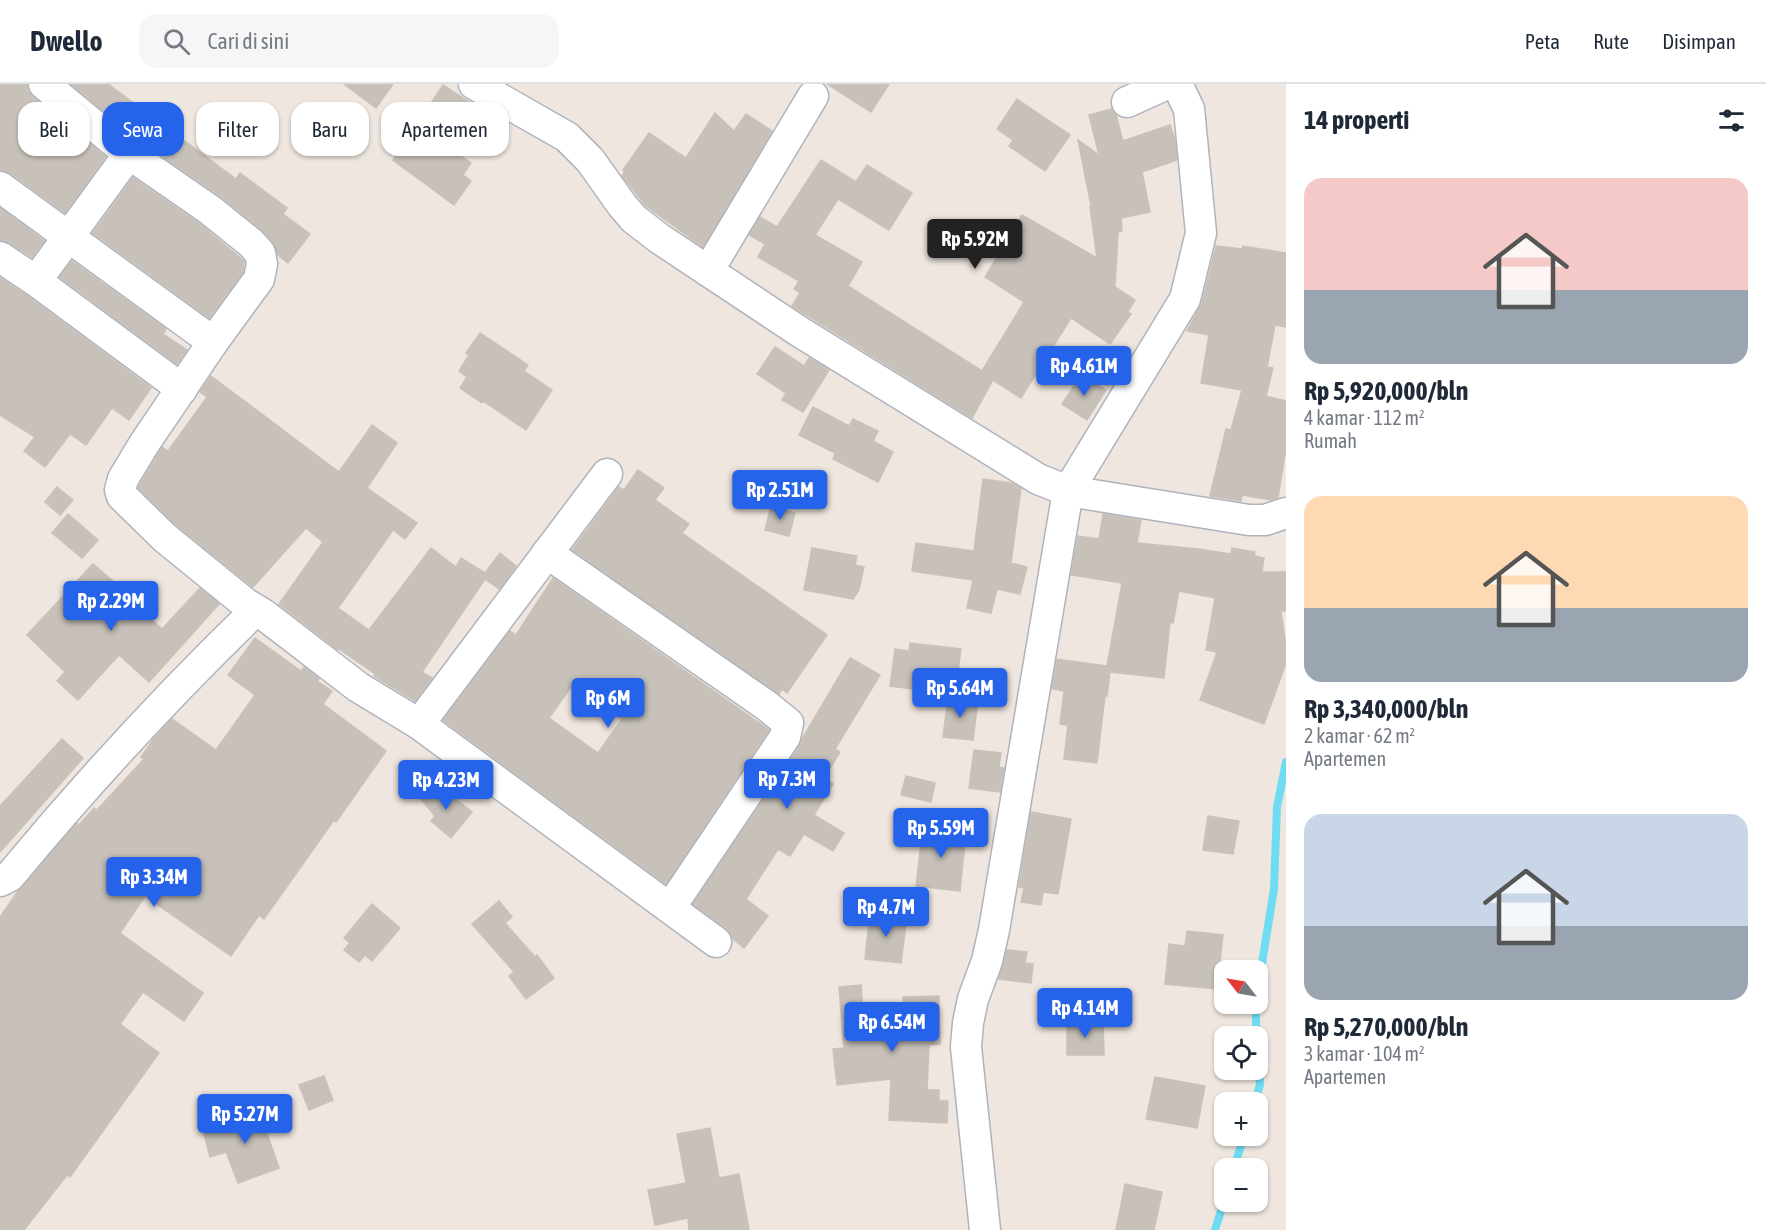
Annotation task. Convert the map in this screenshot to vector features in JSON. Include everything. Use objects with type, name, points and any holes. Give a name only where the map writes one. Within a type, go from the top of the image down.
[{"type":"street","points":[[44,84],[102,132]]},
{"type":"street","points":[[474,84],[567,137],[590,160],[622,206],[634,219],[708,271],[800,332],[1038,478],[1068,491],[1239,519],[1275,517]]},
{"type":"street","points":[[1126,102],[1167,84]]},
{"type":"street","points":[[985,1230],[966,1047],[968,1023],[973,999],[987,961],[996,919],[1068,491],[1185,299],[1201,233],[1190,109],[1177,84]]},
{"type":"street","points":[[708,271],[813,96]]},
{"type":"street","points":[[36,281],[128,156]]},
{"type":"street","points":[[132,156],[210,210],[251,243],[260,253],[262,264],[259,279],[144,444],[123,479],[120,490],[122,496],[165,538],[245,603],[263,614],[358,687],[419,724],[716,942]]},
{"type":"street","points":[[0,187],[213,342]]},
{"type":"street","points":[[0,257],[182,388]]},
{"type":"street","points":[[419,724],[607,474]]},
{"type":"street","points":[[547,553],[788,723],[785,738],[670,908]]},
{"type":"street","points":[[0,881],[10,876],[145,722],[256,610]]},
{"type":"building","points":[[0,84],[27,84],[28,91],[39,102],[18,102],[18,156],[90,156],[90,144],[105,157],[65,213],[10,173],[0,170]]},
{"type":"building","points":[[71,84],[108,84],[132,102],[102,102],[102,110]]},
{"type":"building","points":[[344,84],[393,84],[376,108]]},
{"type":"building","points":[[827,84],[889,84],[871,112]]},
{"type":"building","points":[[443,85],[469,102],[432,102]]},
{"type":"building","points":[[1017,99],[1070,135],[1045,171],[1009,146],[1013,140],[997,129]]},
{"type":"building","points":[[1111,109],[1116,115],[1123,141],[1170,125],[1175,140],[1177,160],[1142,172],[1150,212],[1121,218],[1122,231],[1118,232],[1115,287],[1135,300],[1128,312],[1131,314],[1110,344],[1071,318],[1021,398],[993,380],[972,418],[792,306],[800,293],[794,289],[799,281],[758,257],[765,244],[749,235],[760,217],[777,227],[821,160],[856,182],[867,165],[912,193],[889,230],[838,199],[815,235],[862,262],[848,286],[982,371],[1024,302],[985,277],[1022,215],[1097,258],[1091,206],[1078,140],[1099,155],[1089,115]]},
{"type":"building","points":[[715,113],[734,131],[746,114],[772,131],[703,247],[646,206],[622,176],[625,171],[623,170],[649,133],[686,158]]},
{"type":"building","points":[[184,140],[196,149],[196,156],[205,156],[236,179],[240,173],[287,208],[283,214],[310,234],[288,263],[278,255],[273,242],[262,230],[220,196],[162,156],[184,156]]},
{"type":"building","points":[[396,156],[461,156],[471,163],[463,175],[471,181],[454,205],[393,160]]},
{"type":"building","points":[[133,178],[200,224],[244,261],[243,272],[209,318],[93,233]]},
{"type":"building","points":[[0,208],[44,241],[32,257],[10,243],[0,240]]},
{"type":"building","points":[[1216,246],[1242,249],[1243,246],[1286,253],[1286,327],[1275,325],[1267,367],[1273,368],[1266,396],[1286,401],[1286,448],[1278,498],[1271,500],[1242,495],[1241,501],[1210,496],[1226,429],[1231,430],[1242,390],[1201,383],[1209,335],[1187,331],[1202,303]]},
{"type":"building","points":[[72,261],[166,329],[163,334],[187,350],[177,364],[60,277]]},
{"type":"building","points":[[0,278],[151,388],[129,420],[112,408],[86,445],[70,434],[45,467],[24,451],[35,437],[0,415]]},
{"type":"building","points":[[480,333],[528,365],[524,371],[552,390],[526,430],[460,388],[467,377],[459,371],[469,355],[466,353]]},
{"type":"building","points":[[775,347],[804,366],[809,358],[829,370],[803,412],[782,400],[786,393],[757,374]]},
{"type":"building","points":[[1081,375],[1106,390],[1087,420],[1062,404]]},
{"type":"building","points":[[211,376],[339,472],[372,425],[397,443],[367,488],[417,523],[405,539],[393,530],[338,608],[369,630],[431,548],[456,567],[461,558],[485,573],[500,553],[516,566],[499,589],[485,579],[422,672],[432,678],[415,701],[374,676],[375,674],[338,650],[279,604],[323,542],[306,528],[253,587],[176,525],[138,488],[162,447],[168,451],[207,397],[200,392]]},
{"type":"building","points":[[813,407],[849,426],[853,419],[878,431],[873,441],[893,452],[878,482],[833,459],[835,453],[799,435]]},
{"type":"building","points":[[638,470],[664,488],[655,500],[689,524],[682,533],[827,635],[787,693],[782,689],[779,694],[572,550],[619,487],[624,490]]},
{"type":"building","points":[[983,479],[1011,483],[1021,488],[1011,563],[1027,567],[1020,594],[997,589],[991,613],[967,608],[973,580],[912,571],[916,543],[974,551]]},
{"type":"building","points":[[57,487],[73,500],[60,515],[45,502]]},
{"type":"building","points":[[771,506],[795,513],[789,536],[765,530]]},
{"type":"building","points":[[68,514],[98,540],[82,558],[52,533]]},
{"type":"building","points":[[1103,514],[1141,520],[1137,543],[1231,554],[1232,548],[1255,552],[1254,556],[1264,558],[1262,572],[1286,572],[1286,611],[1281,611],[1286,663],[1264,724],[1200,700],[1217,652],[1206,650],[1215,598],[1179,591],[1173,623],[1170,622],[1164,678],[1110,672],[1097,763],[1064,759],[1068,725],[1060,724],[1064,691],[1052,689],[1057,659],[1107,666],[1122,583],[1071,575],[1078,536],[1099,539]]},
{"type":"building","points":[[812,548],[857,556],[855,565],[864,567],[859,590],[853,599],[804,590]]},
{"type":"building","points":[[93,564],[162,629],[200,588],[219,604],[149,682],[119,655],[78,700],[57,681],[65,672],[27,635]]},
{"type":"building","points":[[553,578],[769,730],[666,884],[443,720],[510,631],[516,635]],"holes":[[[573,684],[622,719],[598,753],[549,718]]]},
{"type":"building","points":[[255,638],[301,671],[304,667],[319,679],[317,681],[332,691],[323,704],[386,751],[264,919],[259,915],[231,956],[145,896],[120,933],[203,993],[184,1021],[143,992],[120,1024],[159,1053],[70,1177],[67,1175],[24,1230],[0,1230],[0,917],[18,891],[77,823],[79,825],[94,808],[97,810],[144,759],[141,757],[172,719],[216,750],[255,695],[228,675]]},
{"type":"building","points":[[910,643],[961,649],[955,694],[890,686],[895,649],[909,651]]},
{"type":"building","points":[[850,658],[880,675],[835,749],[840,752],[824,778],[833,784],[814,815],[844,833],[833,851],[804,834],[790,856],[778,849],[746,899],[768,916],[744,948],[733,939],[726,928],[693,904],[799,747]]},
{"type":"building","points":[[948,697],[978,701],[973,740],[943,737]]},
{"type":"building","points":[[62,739],[83,758],[0,852],[0,806]]},
{"type":"building","points":[[974,750],[1001,753],[999,767],[1004,768],[1000,792],[969,788]]},
{"type":"building","points":[[906,776],[935,783],[931,802],[901,795]]},
{"type":"building","points":[[438,785],[472,812],[451,838],[431,821],[435,816],[421,799]]},
{"type":"building","points":[[1031,812],[1071,819],[1058,894],[1043,892],[1041,905],[1021,902],[1024,888],[1019,887]]},
{"type":"building","points":[[1208,816],[1239,821],[1233,854],[1203,850]]},
{"type":"building","points":[[923,827],[966,832],[960,891],[916,886]]},
{"type":"building","points":[[499,901],[512,917],[505,923],[535,957],[537,955],[554,978],[526,999],[509,976],[514,972],[472,924]]},
{"type":"building","points":[[372,904],[400,928],[372,961],[365,955],[359,962],[344,950],[350,943],[344,938]]},
{"type":"building","points":[[870,912],[907,917],[901,963],[865,959]]},
{"type":"building","points":[[1187,931],[1223,935],[1220,960],[1214,960],[1214,989],[1165,984],[1169,944],[1185,946]]},
{"type":"building","points":[[1007,950],[1027,952],[1025,963],[1033,964],[1031,983],[999,979]]},
{"type":"building","points":[[861,985],[863,1012],[904,1012],[903,997],[939,996],[940,1044],[929,1045],[927,1090],[939,1090],[939,1101],[948,1101],[947,1123],[889,1120],[891,1079],[837,1085],[833,1049],[844,1048],[839,987]]},
{"type":"building","points":[[1103,1022],[1104,1055],[1067,1055],[1067,1023]]},
{"type":"building","points":[[324,1076],[333,1100],[309,1110],[299,1085]]},
{"type":"building","points":[[1155,1077],[1205,1086],[1197,1128],[1146,1119]]},
{"type":"building","points":[[264,1108],[270,1132],[267,1133],[279,1168],[238,1183],[226,1152],[210,1157],[204,1134],[233,1126],[230,1117]]},
{"type":"building","points":[[710,1128],[719,1178],[739,1174],[749,1230],[689,1230],[688,1218],[655,1225],[648,1190],[686,1183],[677,1134]]},
{"type":"building","points":[[1125,1184],[1162,1192],[1154,1230],[1116,1230]]},
{"type":"waterway","points":[[1263,960],[1274,889],[1277,807],[1286,762]]},
{"type":"waterway","points":[[1256,1014],[1260,1085],[1258,1092]]},
{"type":"waterway","points":[[1237,1158],[1241,1146]]},
{"type":"waterway","points":[[1215,1230],[1221,1212]]}]
